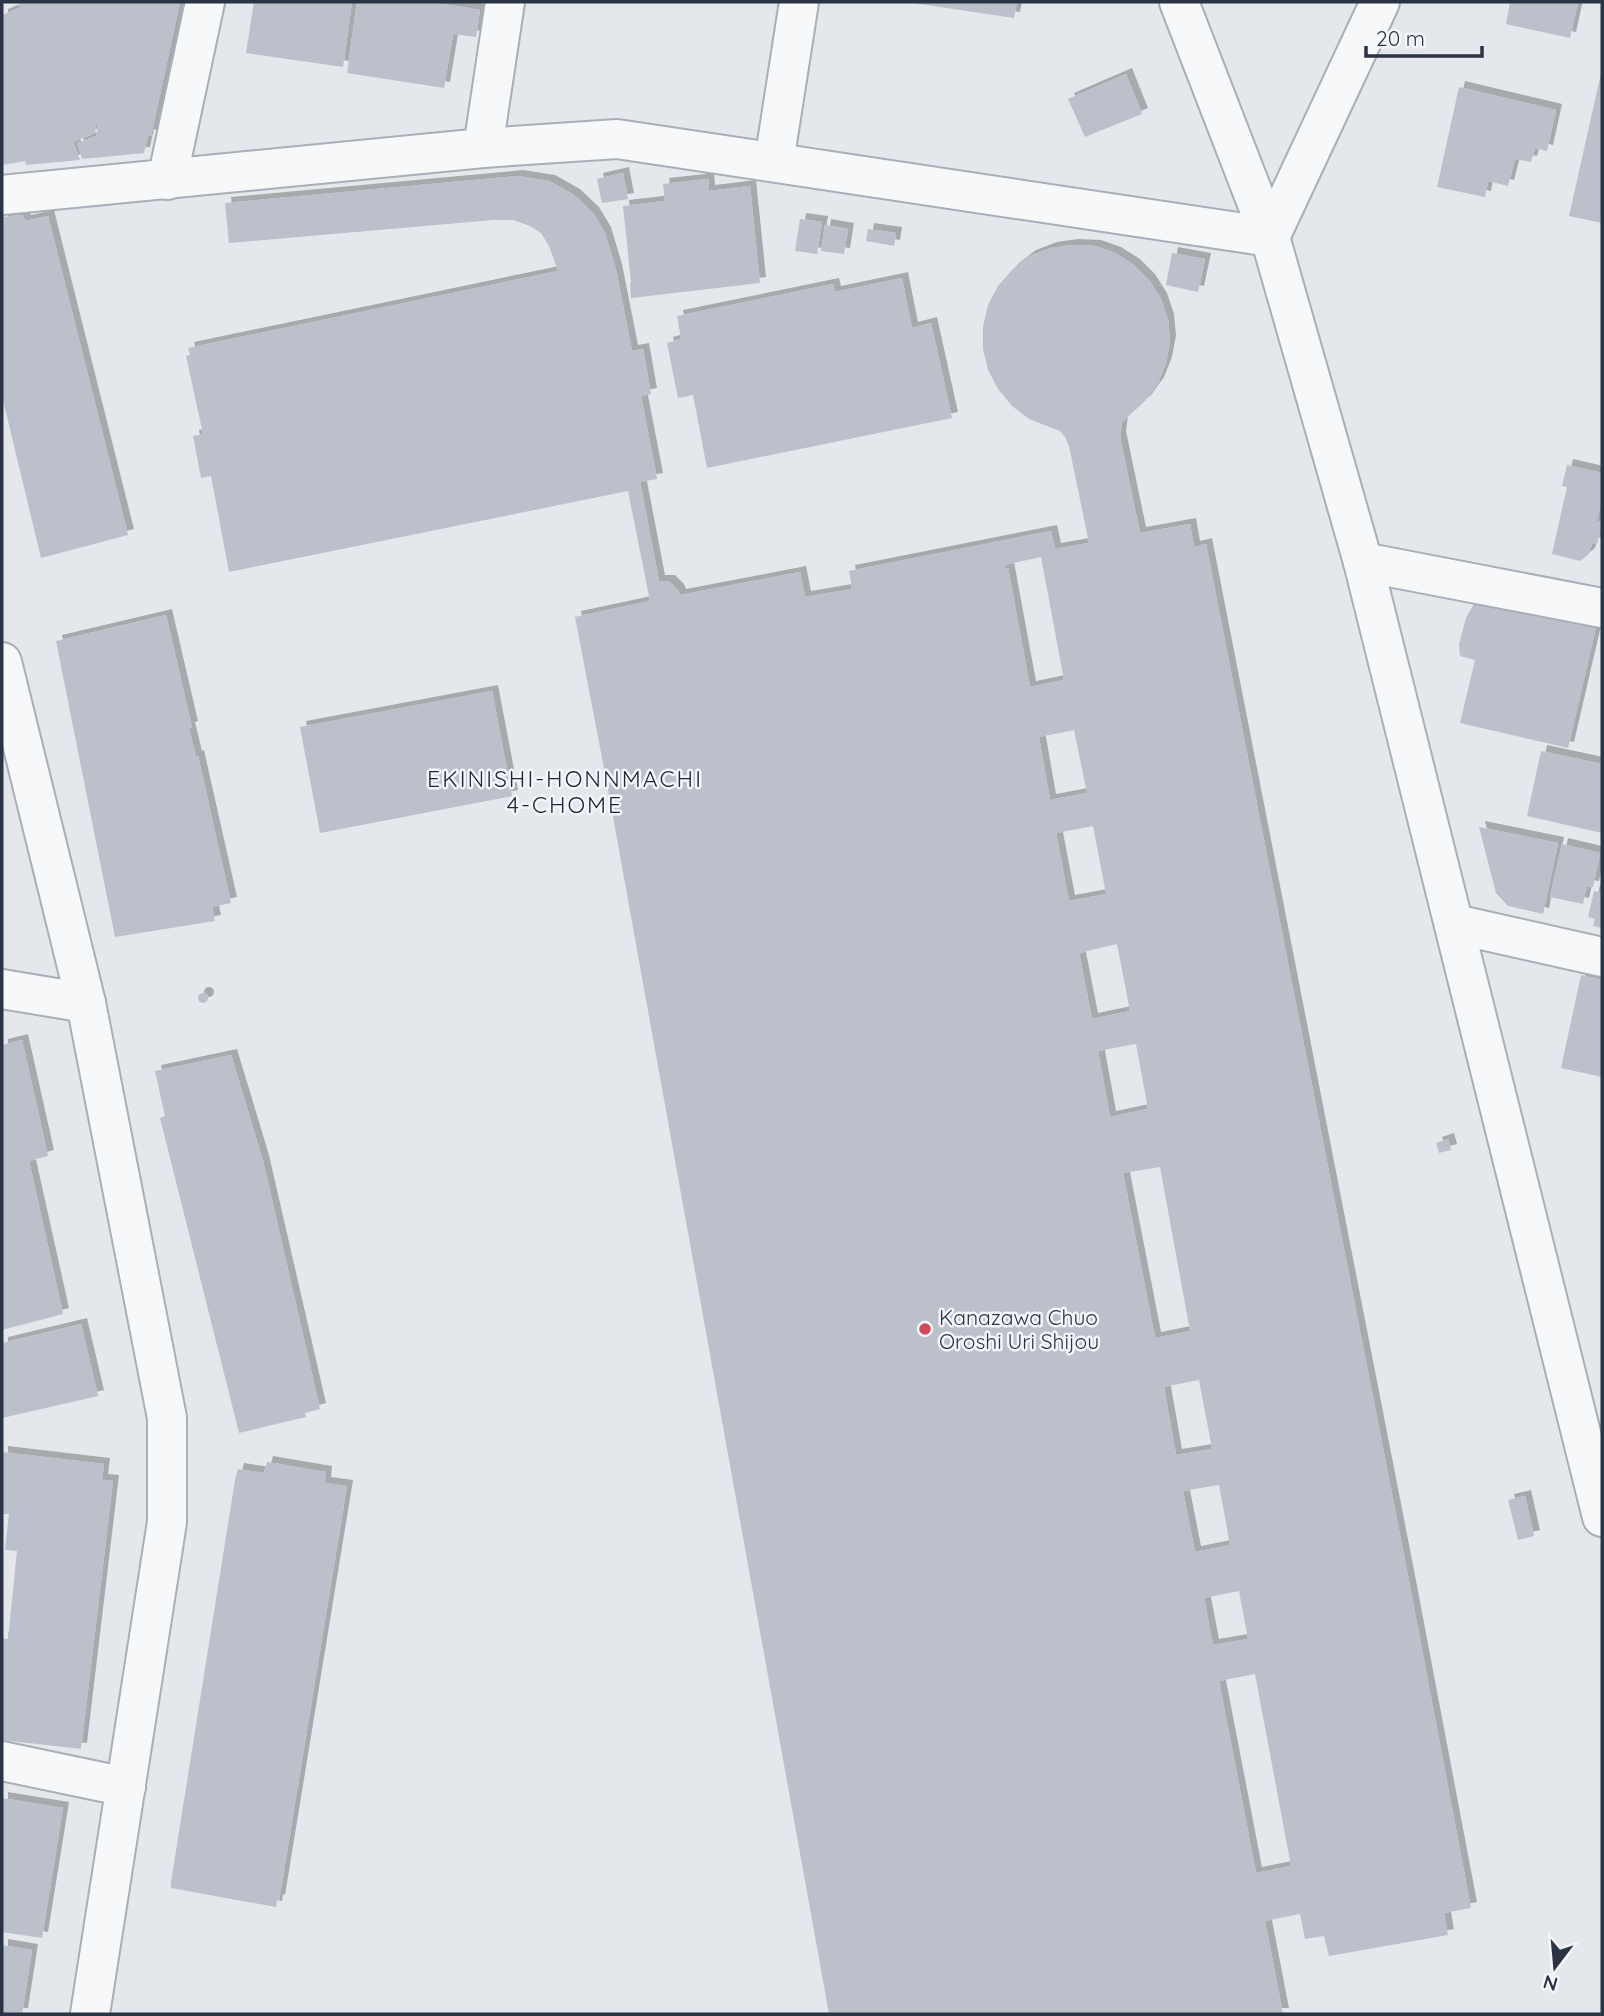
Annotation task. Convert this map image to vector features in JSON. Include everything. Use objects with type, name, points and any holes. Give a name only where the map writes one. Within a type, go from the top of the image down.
[{"type":"street","points":[[167,180],[205,2]]},
{"type":"street","points":[[483,149],[505,2]]},
{"type":"street","points":[[774,162],[799,2]]},
{"type":"street","points":[[1179,2],[1270,237],[1363,562],[1602,1517]]},
{"type":"street","points":[[1270,237],[1380,2]]},
{"type":"street","points":[[2,195],[483,149],[617,139],[1270,237]]},
{"type":"street","points":[[1363,562],[1602,608]]},
{"type":"street","points":[[2,662],[86,1003],[167,1418],[167,1522],[90,2014]]},
{"type":"street","points":[[1455,925],[1602,957]]},
{"type":"street","points":[[2,989],[86,1003]]},
{"type":"street","points":[[2,1761],[126,1787]]},
{"type":"building","points":[[20,2],[180,2],[151,136],[148,135],[144,153],[82,159],[77,143],[96,136],[96,125],[95,133],[73,142],[80,160],[26,165],[25,161],[2,165],[2,15],[19,8]]},
{"type":"building","points":[[254,2],[352,2],[343,67],[246,53]]},
{"type":"building","points":[[357,2],[430,2],[480,10],[476,37],[453,34],[444,88],[347,73]]},
{"type":"building","points":[[913,2],[1017,2],[1014,18]]},
{"type":"building","points":[[1510,2],[1578,2],[1570,38],[1506,24]]},
{"type":"building","points":[[1602,73],[1602,223],[1569,216]]},
{"type":"building","points":[[1126,74],[1142,114],[1085,137],[1068,99]]},
{"type":"building","points":[[1459,87],[1556,110],[1547,151],[1535,148],[1531,162],[1515,159],[1508,186],[1488,181],[1485,197],[1437,187]]},
{"type":"building","points":[[623,173],[628,199],[602,203],[597,179]]},
{"type":"building","points":[[517,176],[549,181],[574,195],[593,213],[605,233],[616,270],[632,351],[643,349],[651,394],[641,396],[657,479],[640,482],[659,581],[669,581],[680,595],[800,572],[805,597],[852,589],[849,571],[1051,531],[1055,549],[1089,543],[1065,437],[1060,431],[1029,419],[1012,406],[998,389],[988,370],[983,349],[983,327],[988,305],[998,286],[1013,269],[1030,256],[1051,248],[1095,246],[1115,253],[1134,265],[1149,280],[1161,299],[1168,320],[1170,341],[1166,363],[1158,383],[1145,401],[1122,422],[1120,437],[1140,533],[1190,524],[1194,547],[1206,544],[1471,1908],[1444,1913],[1448,1935],[1329,1956],[1324,1936],[1305,1939],[1300,1914],[1265,1921],[1283,2014],[829,2014],[575,617],[650,601],[628,491],[229,572],[211,476],[201,478],[193,436],[203,434],[186,356],[190,355],[188,348],[558,271],[541,233],[513,220],[229,243],[225,203]],"holes":[[[1041,557],[1064,680],[1030,687],[1008,568],[1005,569],[1004,565]],[[1074,730],[1087,793],[1050,800],[1039,737]],[[1093,826],[1106,894],[1069,901],[1056,833]],[[1117,944],[1130,1011],[1092,1019],[1079,953]],[[1136,1044],[1148,1109],[1110,1117],[1098,1051]],[[1160,1167],[1190,1331],[1155,1338],[1123,1173]],[[1199,1380],[1212,1449],[1176,1455],[1164,1387]],[[1219,1485],[1230,1545],[1195,1552],[1183,1491]],[[1239,1591],[1248,1639],[1213,1645],[1204,1598]],[[1255,1674],[1291,1866],[1256,1873],[1219,1681]]]},
{"type":"building","points":[[708,179],[709,191],[750,186],[760,283],[631,298],[623,206],[665,201],[663,184]]},
{"type":"building","points":[[23,215],[25,221],[48,216],[128,535],[41,558],[2,396],[2,217]]},
{"type":"building","points":[[800,219],[822,222],[817,254],[795,251]]},
{"type":"building","points":[[825,225],[848,229],[844,254],[821,251]]},
{"type":"building","points":[[868,229],[896,233],[894,246],[866,241]]},
{"type":"building","points":[[1172,253],[1205,259],[1198,292],[1166,285]]},
{"type":"building","points":[[902,278],[912,328],[931,323],[952,418],[707,468],[693,395],[678,398],[667,343],[681,339],[677,316],[833,284],[835,292]]},
{"type":"building","points":[[1567,465],[1602,473],[1602,498],[1597,521],[1602,522],[1597,544],[1592,543],[1589,554],[1580,561],[1552,554],[1567,487],[1562,486]]},
{"type":"building","points":[[1479,595],[1597,623],[1568,748],[1460,723],[1475,660],[1460,656],[1459,644],[1466,618]]},
{"type":"building","points":[[166,615],[192,727],[189,728],[196,757],[198,756],[231,903],[212,907],[215,921],[115,937],[56,641]]},
{"type":"building","points":[[492,691],[512,796],[320,833],[300,727]]},
{"type":"building","points":[[1541,751],[1602,764],[1602,833],[1527,816]]},
{"type":"building","points":[[1479,827],[1558,843],[1543,914],[1508,906],[1496,893]]},
{"type":"building","points":[[1562,844],[1600,853],[1593,887],[1587,886],[1583,904],[1550,897]]},
{"type":"building","points":[[1594,891],[1602,893],[1602,928],[1593,926],[1595,919],[1588,917]]},
{"type":"building","points":[[1581,975],[1602,980],[1602,1077],[1561,1068]]},
{"type":"building","points":[[203,993],[207,994],[207,1002],[203,1003],[199,1002],[198,998],[199,994]]},
{"type":"building","points":[[22,1040],[48,1156],[29,1161],[63,1314],[2,1330],[2,1045]]},
{"type":"building","points":[[231,1055],[263,1161],[320,1409],[305,1413],[306,1417],[239,1433],[160,1118],[165,1116],[155,1071]]},
{"type":"building","points":[[1448,1139],[1451,1150],[1439,1153],[1436,1143]]},
{"type":"building","points":[[81,1324],[98,1396],[2,1418],[2,1343]]},
{"type":"building","points":[[2,1452],[104,1464],[102,1480],[113,1481],[81,1749],[2,1740],[2,1638],[8,1639],[17,1551],[5,1550],[9,1514],[2,1514]]},
{"type":"building","points":[[267,1462],[326,1472],[325,1483],[347,1486],[276,1907],[171,1888],[235,1480],[238,1469],[264,1473]]},
{"type":"building","points":[[1525,1496],[1534,1536],[1518,1540],[1508,1500]]},
{"type":"building","points":[[2,1798],[63,1808],[42,1938],[2,1932]]},
{"type":"building","points":[[2,1945],[32,1950],[22,2014],[2,2014]]},
{"type":"place","name":"Kanazawa Chuo Oroshi Uri Shijou","points":[[925,1329]]},
{"type":"district","name":"EKINISHI-HONNMACHI 4-CHOME","points":[[565,791]]}]
